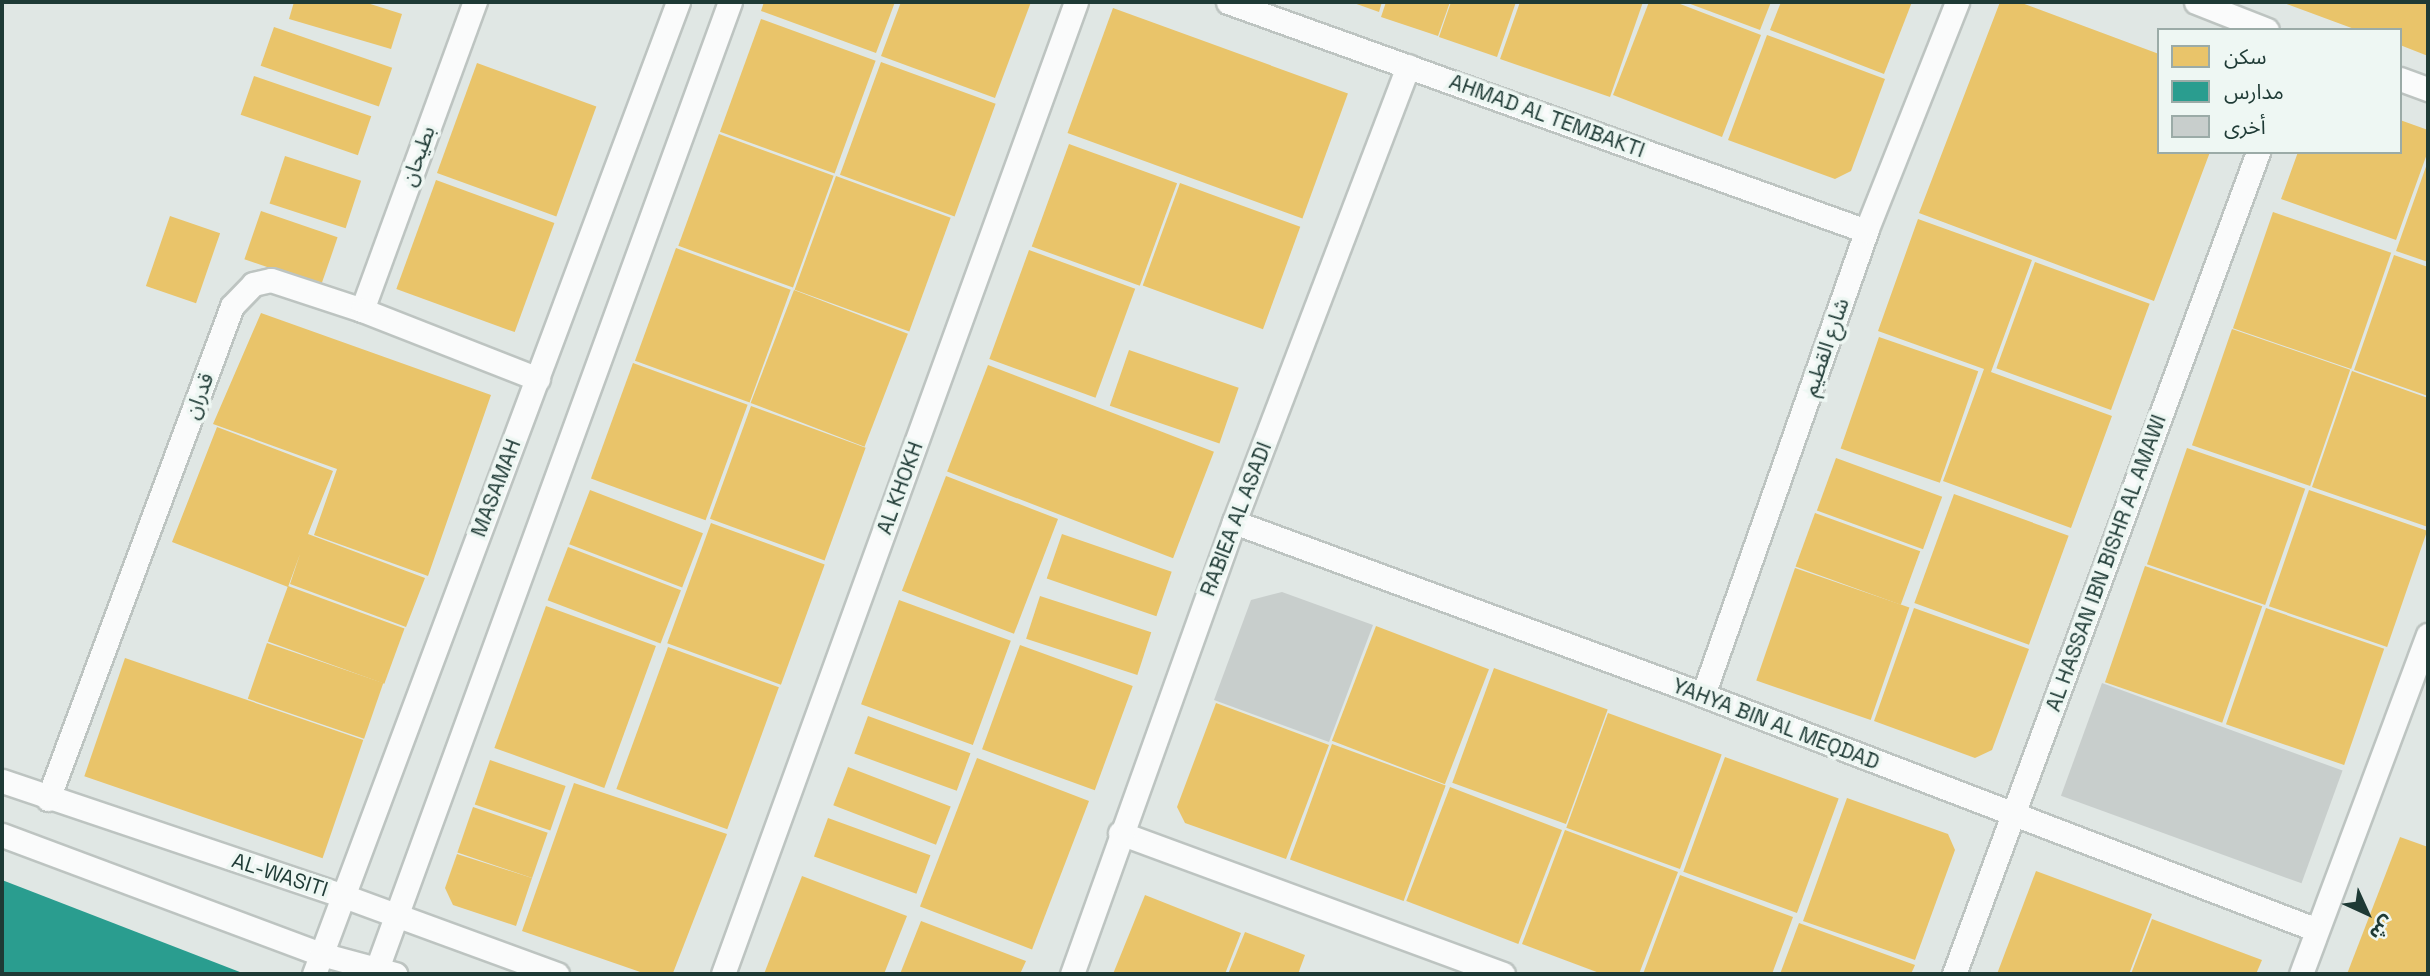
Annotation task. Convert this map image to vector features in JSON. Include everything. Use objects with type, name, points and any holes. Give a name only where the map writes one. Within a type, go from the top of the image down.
[{"type":"street","name":"بطيحان","points":[[362,310],[475,2]]},
{"type":"street","name":"MASAMAH","points":[[318,964],[341,895],[538,379],[678,2]]},
{"type":"street","points":[[2,835],[318,964],[383,972],[399,916],[730,2]]},
{"type":"street","name":"AL KHOKH","points":[[723,974],[1076,2]]},
{"type":"street","name":"AHMAD AL TEMBAKTI","points":[[1228,2],[1866,231]]},
{"type":"street","name":"شارع القطيم","points":[[1703,695],[1866,231],[1956,2]]},
{"type":"street","points":[[2196,2],[2262,28]]},
{"type":"street","name":"RABIEA AL ASADI","points":[[1072,974],[1120,833],[1234,522],[1408,66]]},
{"type":"street","points":[[2402,80],[2428,89]]},
{"type":"street","name":"AL HASSAN IBN BISHR AL AMAWI","points":[[1954,974],[2257,154]]},
{"type":"street","name":"قدران","points":[[48,799],[232,306],[253,284],[271,280],[362,310],[538,379]]},
{"type":"street","name":"YAHYA BIN AL MEQDAD","points":[[1234,522],[1703,695],[2317,930]]},
{"type":"street","points":[[2301,974],[2428,635]]},
{"type":"street","name":"AL-WASITI","points":[[2,781],[48,799],[341,895],[557,974]]},
{"type":"street","points":[[1120,833],[1503,974]]},
{"type":"building: سكن","points":[[294,2],[364,2],[402,14],[391,49],[289,19]]},
{"type":"building: سكن","points":[[764,2],[895,2],[876,53],[761,11]]},
{"type":"building: سكن","points":[[901,2],[1031,2],[995,98],[881,56]]},
{"type":"building: سكن","points":[[1351,2],[1382,2],[1379,12]]},
{"type":"building: سكن","points":[[1386,2],[1450,2],[1438,36],[1381,17]]},
{"type":"building: سكن","points":[[1451,2],[1516,2],[1497,57],[1439,37]]},
{"type":"building: سكن","points":[[1520,2],[1643,2],[1610,97],[1500,59]]},
{"type":"building: سكن","points":[[1649,2],[1675,2],[1761,35],[1722,137],[1613,95]]},
{"type":"building: سكن","points":[[1685,2],[1771,2],[1760,30]]},
{"type":"building: سكن","points":[[1781,2],[1912,2],[1884,74],[1770,30]]},
{"type":"building: سكن","points":[[2000,2],[2019,2],[2157,53],[2157,154],[2209,154],[2154,301],[1919,213]]},
{"type":"building: سكن","points":[[2281,2],[2428,2],[2428,56],[2402,46],[2402,28],[2352,28]]},
{"type":"building: سكن","points":[[1113,8],[1348,94],[1302,218],[1068,133]]},
{"type":"building: سكن","points":[[761,19],[876,61],[835,173],[720,132]]},
{"type":"building: سكن","points":[[274,27],[392,68],[379,106],[261,66]]},
{"type":"building: سكن","points":[[1767,35],[1885,79],[1851,171],[1835,179],[1728,140]]},
{"type":"building: سكن","points":[[881,62],[996,104],[955,216],[840,175]]},
{"type":"building: سكن","points":[[477,63],[596,106],[556,216],[437,173]]},
{"type":"building: سكن","points":[[254,76],[371,116],[358,155],[241,115]]},
{"type":"building: سكن","points":[[2402,121],[2428,130],[2428,151],[2396,240],[2281,199],[2297,154],[2402,154]]},
{"type":"building: سكن","points":[[719,134],[834,176],[793,288],[678,246]]},
{"type":"building: سكن","points":[[1069,144],[1177,183],[1140,286],[1032,246]]},
{"type":"building: سكن","points":[[285,156],[361,181],[346,228],[270,204]]},
{"type":"building: سكن","points":[[2428,161],[2428,262],[2396,251]]},
{"type":"building: سكن","points":[[836,176],[951,218],[909,331],[795,290]]},
{"type":"building: سكن","points":[[436,180],[554,223],[515,332],[396,289]]},
{"type":"building: سكن","points":[[1180,183],[1300,227],[1263,329],[1143,285]]},
{"type":"building: سكن","points":[[261,211],[338,237],[321,286],[244,259]]},
{"type":"building: سكن","points":[[2273,212],[2391,253],[2351,369],[2233,328]]},
{"type":"building: سكن","points":[[170,216],[220,233],[196,303],[146,286]]},
{"type":"building: سكن","points":[[1918,219],[2032,260],[1991,372],[2112,416],[2071,528],[1943,481],[1984,369],[1878,331]]},
{"type":"building: سكن","points":[[676,248],[791,290],[750,402],[635,361]]},
{"type":"building: سكن","points":[[1029,250],[1135,289],[1096,398],[989,359]]},
{"type":"building: سكن","points":[[2394,255],[2428,267],[2428,396],[2354,370]]},
{"type":"building: سكن","points":[[2035,262],[2150,304],[2111,410],[1996,368]]},
{"type":"building: سكن","points":[[794,290],[908,334],[865,447],[751,403]]},
{"type":"building: سكن","points":[[261,313],[491,395],[428,576],[314,535],[337,469],[213,424]]},
{"type":"building: سكن","points":[[2232,329],[2350,370],[2310,486],[2192,445]]},
{"type":"building: سكن","points":[[1879,337],[1978,371],[1940,483],[1841,449]]},
{"type":"building: سكن","points":[[1129,350],[1239,388],[1219,444],[1110,406]]},
{"type":"building: سكن","points":[[633,363],[748,405],[706,520],[591,479]]},
{"type":"building: سكن","points":[[988,365],[1214,452],[1173,558],[947,471]]},
{"type":"building: سكن","points":[[2352,371],[2428,398],[2428,527],[2312,487]]},
{"type":"building: سكن","points":[[751,406],[866,448],[825,560],[710,519]]},
{"type":"building: سكن","points":[[217,427],[333,471],[308,534],[425,578],[406,627],[290,584],[300,554],[288,587],[172,542]]},
{"type":"building: سكن","points":[[2187,448],[2305,489],[2265,605],[2147,564]]},
{"type":"building: سكن","points":[[1836,458],[1942,497],[1923,549],[1817,511]]},
{"type":"building: سكن","points":[[946,476],[1058,519],[1014,634],[902,591]]},
{"type":"building: سكن","points":[[590,490],[703,533],[682,588],[569,544]]},
{"type":"building: سكن","points":[[2309,490],[2427,531],[2387,647],[2269,606]]},
{"type":"building: سكن","points":[[1954,494],[2069,536],[2029,645],[1914,603]]},
{"type":"building: سكن","points":[[1815,513],[1920,551],[1901,605],[1796,567]]},
{"type":"building: سكن","points":[[711,523],[825,564],[781,685],[667,643]]},
{"type":"building: سكن","points":[[1062,534],[1172,572],[1156,616],[1047,578]]},
{"type":"building: سكن","points":[[568,547],[681,590],[661,644],[548,600]]},
{"type":"building: سكن","points":[[2145,566],[2262,606],[2222,723],[2105,682]]},
{"type":"building: سكن","points":[[1795,568],[1909,607],[1871,720],[1756,681]]},
{"type":"building: سكن","points":[[288,586],[405,628],[384,684],[268,641]]},
{"type":"building: سكن","points":[[1040,596],[1151,632],[1137,675],[1026,639]]},
{"type":"building: سكن","points":[[899,600],[1011,641],[973,745],[861,704]]},
{"type":"building: سكن","points":[[546,606],[656,646],[604,788],[494,748]]},
{"type":"building: سكن","points":[[1914,608],[2029,649],[1992,750],[1975,758],[1874,721]]},
{"type":"building: سكن","points":[[2266,608],[2384,649],[2344,765],[2226,724]]},
{"type":"building: سكن","points":[[1376,626],[1489,669],[1445,784],[1332,741]]},
{"type":"building: سكن","points":[[267,643],[383,683],[364,739],[248,699]]},
{"type":"building: سكن","points":[[1020,645],[1133,686],[1095,790],[982,749]]},
{"type":"building: سكن","points":[[668,647],[779,687],[727,829],[616,789]]},
{"type":"building: سكن","points":[[125,658],[363,740],[323,858],[84,776]]},
{"type":"building: سكن","points":[[1494,668],[1608,709],[1566,824],[1452,783]]},
{"type":"building: سكن","points":[[1216,703],[1329,745],[1286,859],[1185,823],[1177,807]]},
{"type":"building: سكن","points":[[1608,713],[1722,754],[1680,869],[1566,828]]},
{"type":"building: سكن","points":[[868,716],[970,753],[957,791],[854,754]]},
{"type":"building: سكن","points":[[1332,744],[1446,785],[1404,901],[1290,860]]},
{"type":"building: سكن","points":[[1725,757],[1839,798],[1797,913],[1683,872]]},
{"type":"building: سكن","points":[[977,758],[1089,801],[1032,949],[920,906]]},
{"type":"building: سكن","points":[[490,760],[566,786],[550,830],[475,804]]},
{"type":"building: سكن","points":[[848,767],[951,806],[936,845],[833,805]]},
{"type":"building: سكن","points":[[574,783],[727,834],[673,973],[646,974],[522,931]]},
{"type":"building: سكن","points":[[1450,787],[1562,830],[1518,944],[1406,901]]},
{"type":"building: سكن","points":[[1847,798],[1948,834],[1955,850],[1915,960],[1803,921]]},
{"type":"building: سكن","points":[[473,807],[548,833],[532,878],[457,852]]},
{"type":"building: سكن","points":[[828,818],[930,855],[916,894],[814,857]]},
{"type":"building: سكن","points":[[1565,830],[1678,872],[1639,974],[1602,974],[1522,944]]},
{"type":"building: سكن","points":[[2400,837],[2428,847],[2428,974],[2347,974]]},
{"type":"building: سكن","points":[[457,854],[532,878],[516,926],[453,905],[445,888]]},
{"type":"building: سكن","points":[[2036,871],[2152,914],[2129,974],[1997,974]]},
{"type":"building: سكن","points":[[1680,875],[1793,917],[1772,974],[1643,974]]},
{"type":"building: سكن","points":[[802,876],[907,916],[884,974],[764,974]]},
{"type":"building: سكن","points":[[1145,895],[1241,933],[1225,974],[1113,974]]},
{"type":"building: سكن","points":[[2152,919],[2262,960],[2256,974],[2131,974]]},
{"type":"building: سكن","points":[[921,921],[1026,961],[1020,974],[900,974]]},
{"type":"building: سكن","points":[[1799,923],[1915,965],[1911,974],[1780,974]]},
{"type":"building: سكن","points":[[1245,932],[1305,955],[1298,974],[1228,974]]},
{"type":"building: مدارس","points":[[2,880],[245,974],[2,974]]},
{"type":"building: أخرى","points":[[1282,592],[1373,625],[1329,742],[1214,700],[1251,600]]},
{"type":"building: أخرى","points":[[2102,683],[2343,771],[2302,883],[2061,796]]}]
